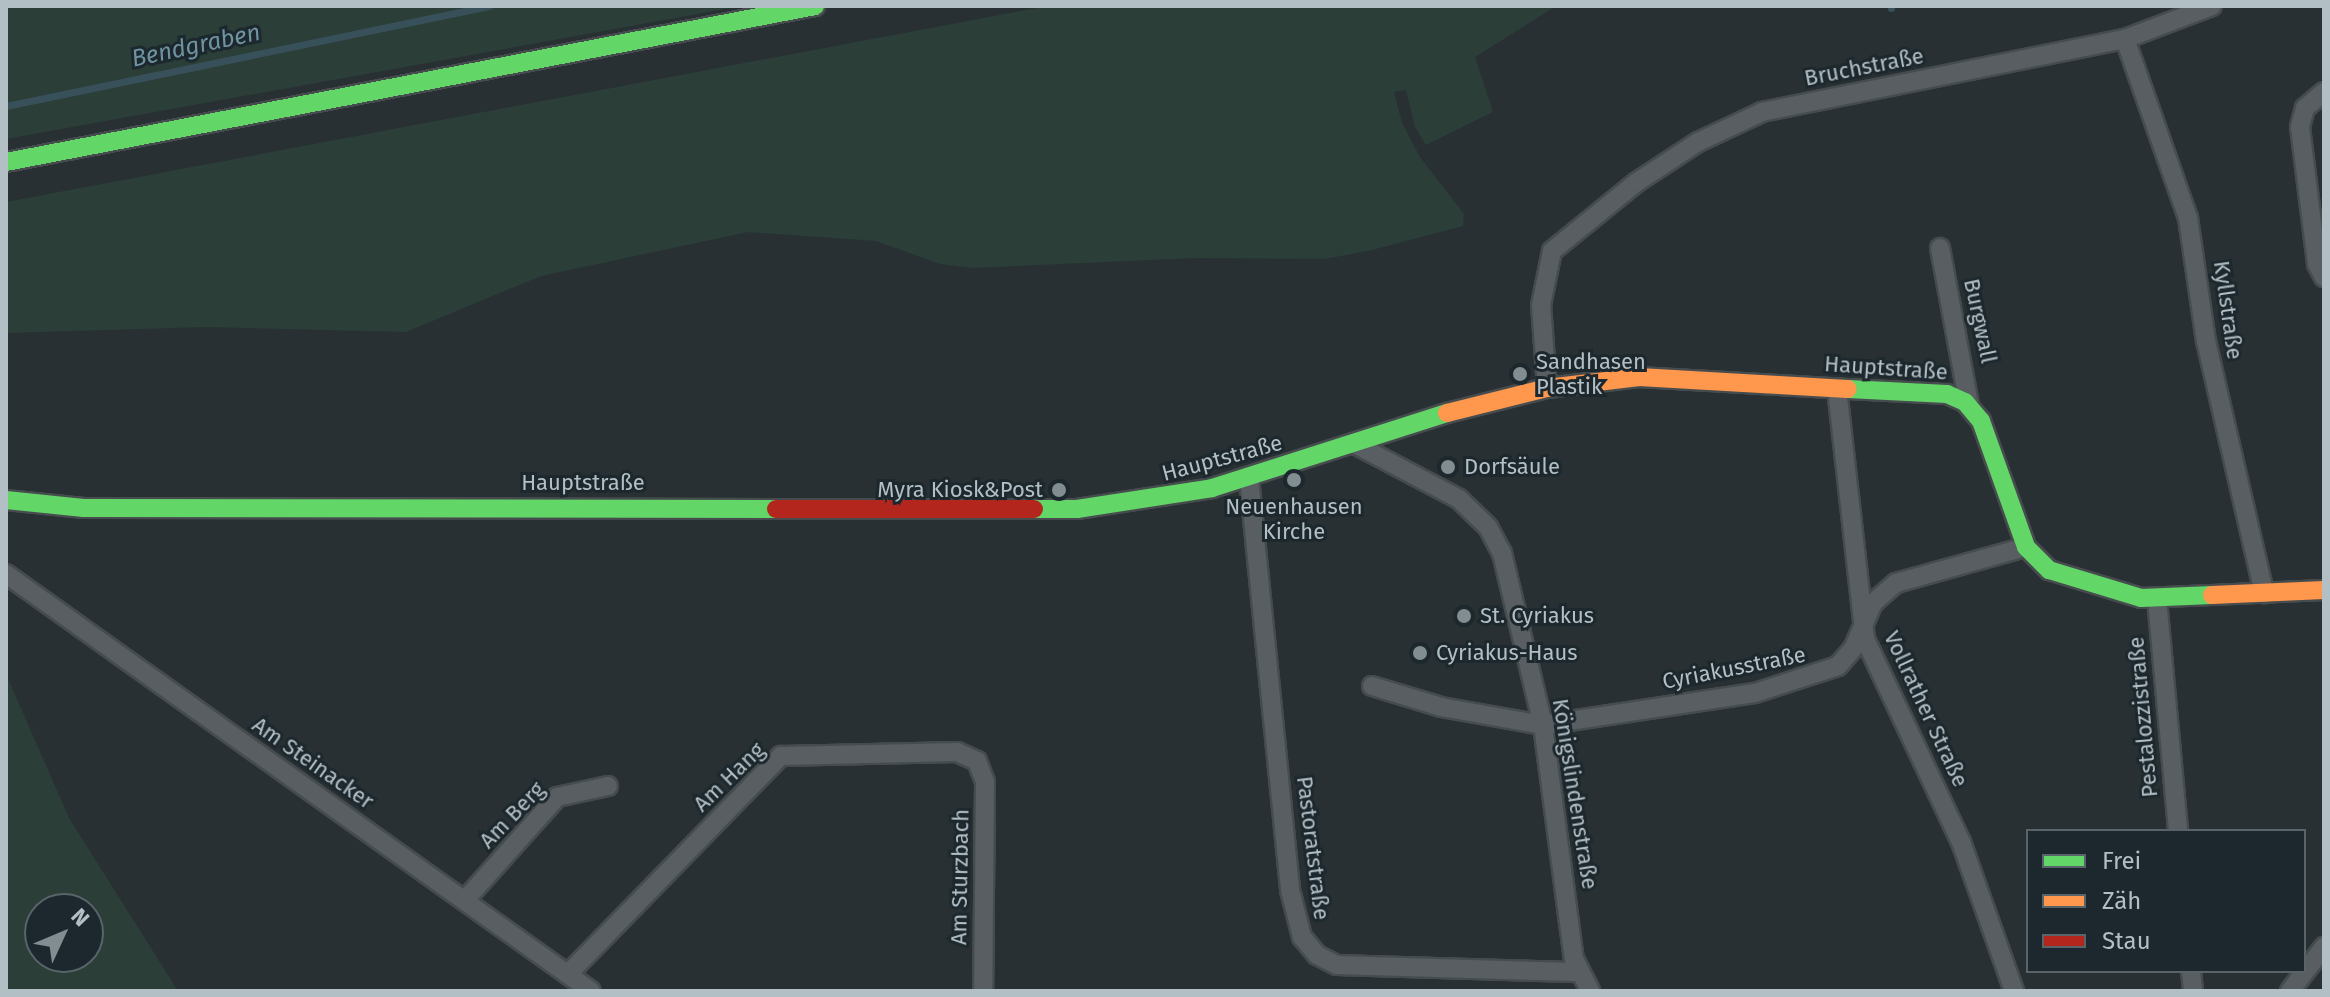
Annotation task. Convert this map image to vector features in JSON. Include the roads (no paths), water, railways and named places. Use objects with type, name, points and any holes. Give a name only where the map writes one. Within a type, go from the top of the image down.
[{"type":"street","points":[[6,162],[815,6]]},
{"type":"street","name":"Bruchstraße","points":[[1547,388],[1542,294],[1547,263],[1557,246],[1677,155],[1755,114],[2125,39],[2212,6]]},
{"type":"street","name":"Kyllstraße","points":[[2125,39],[2188,218],[2206,341],[2264,593]]},
{"type":"street","points":[[2321,271],[2315,179],[2300,127],[2305,108],[2324,92]]},
{"type":"street","name":"Burgwall","points":[[1940,248],[1969,405]]},
{"type":"street","name":"Hauptstraße","points":[[6,500],[84,508],[1042,511],[1159,500],[1249,478],[1353,443],[1547,388],[1622,376],[1941,393],[1969,405],[1992,443],[2026,547]]},
{"type":"street","name":"Vollrather Straße","points":[[1837,389],[1862,626],[1961,842],[2014,991]]},
{"type":"street","name":"Königslindenstraße","points":[[1353,443],[1447,491],[1488,527],[1508,570],[1543,725],[1579,972],[1590,991]]},
{"type":"street","name":"Pastoratstraße","points":[[1249,478],[1290,890],[1302,937],[1313,951],[1337,965],[1579,972]]},
{"type":"street","points":[[2026,547],[2049,570],[2080,583],[2157,599],[2324,590]]},
{"type":"street","name":"Cyriakusstraße","points":[[1372,686],[1441,707],[1543,725],[1735,696],[1817,676],[1845,660],[1876,599],[1896,583],[2026,547]]},
{"type":"street","name":"Am Steinacker","points":[[6,574],[591,991]]},
{"type":"street","name":"Pestalozzistraße","points":[[2157,599],[2178,829]]},
{"type":"street","name":"Am Hang","points":[[568,974],[781,756],[957,752],[979,764]]},
{"type":"street","name":"Am Sturzbach","points":[[979,764],[985,782],[983,991]]},
{"type":"street","name":"Am Berg","points":[[465,900],[557,797],[608,786]]},
{"type":"street","points":[[2306,970],[2324,947]]},
{"type":"street","points":[[2290,991],[2304,973]]},
{"type":"waterway","name":"Bendgraben","points":[[6,106],[489,6]]},
{"type":"place","name":"Sandhasen Plastik","points":[[1520,374]]},
{"type":"place","name":"Dorfsäule","points":[[1448,467]]},
{"type":"place","name":"Neuenhausen Kirche","points":[[1294,480]]},
{"type":"place","name":"Myra Kiosk&Post","points":[[1059,490]]},
{"type":"place","name":"St. Cyriakus","points":[[1464,616]]},
{"type":"place","name":"Cyriakus-Haus","points":[[1420,653]]}]
